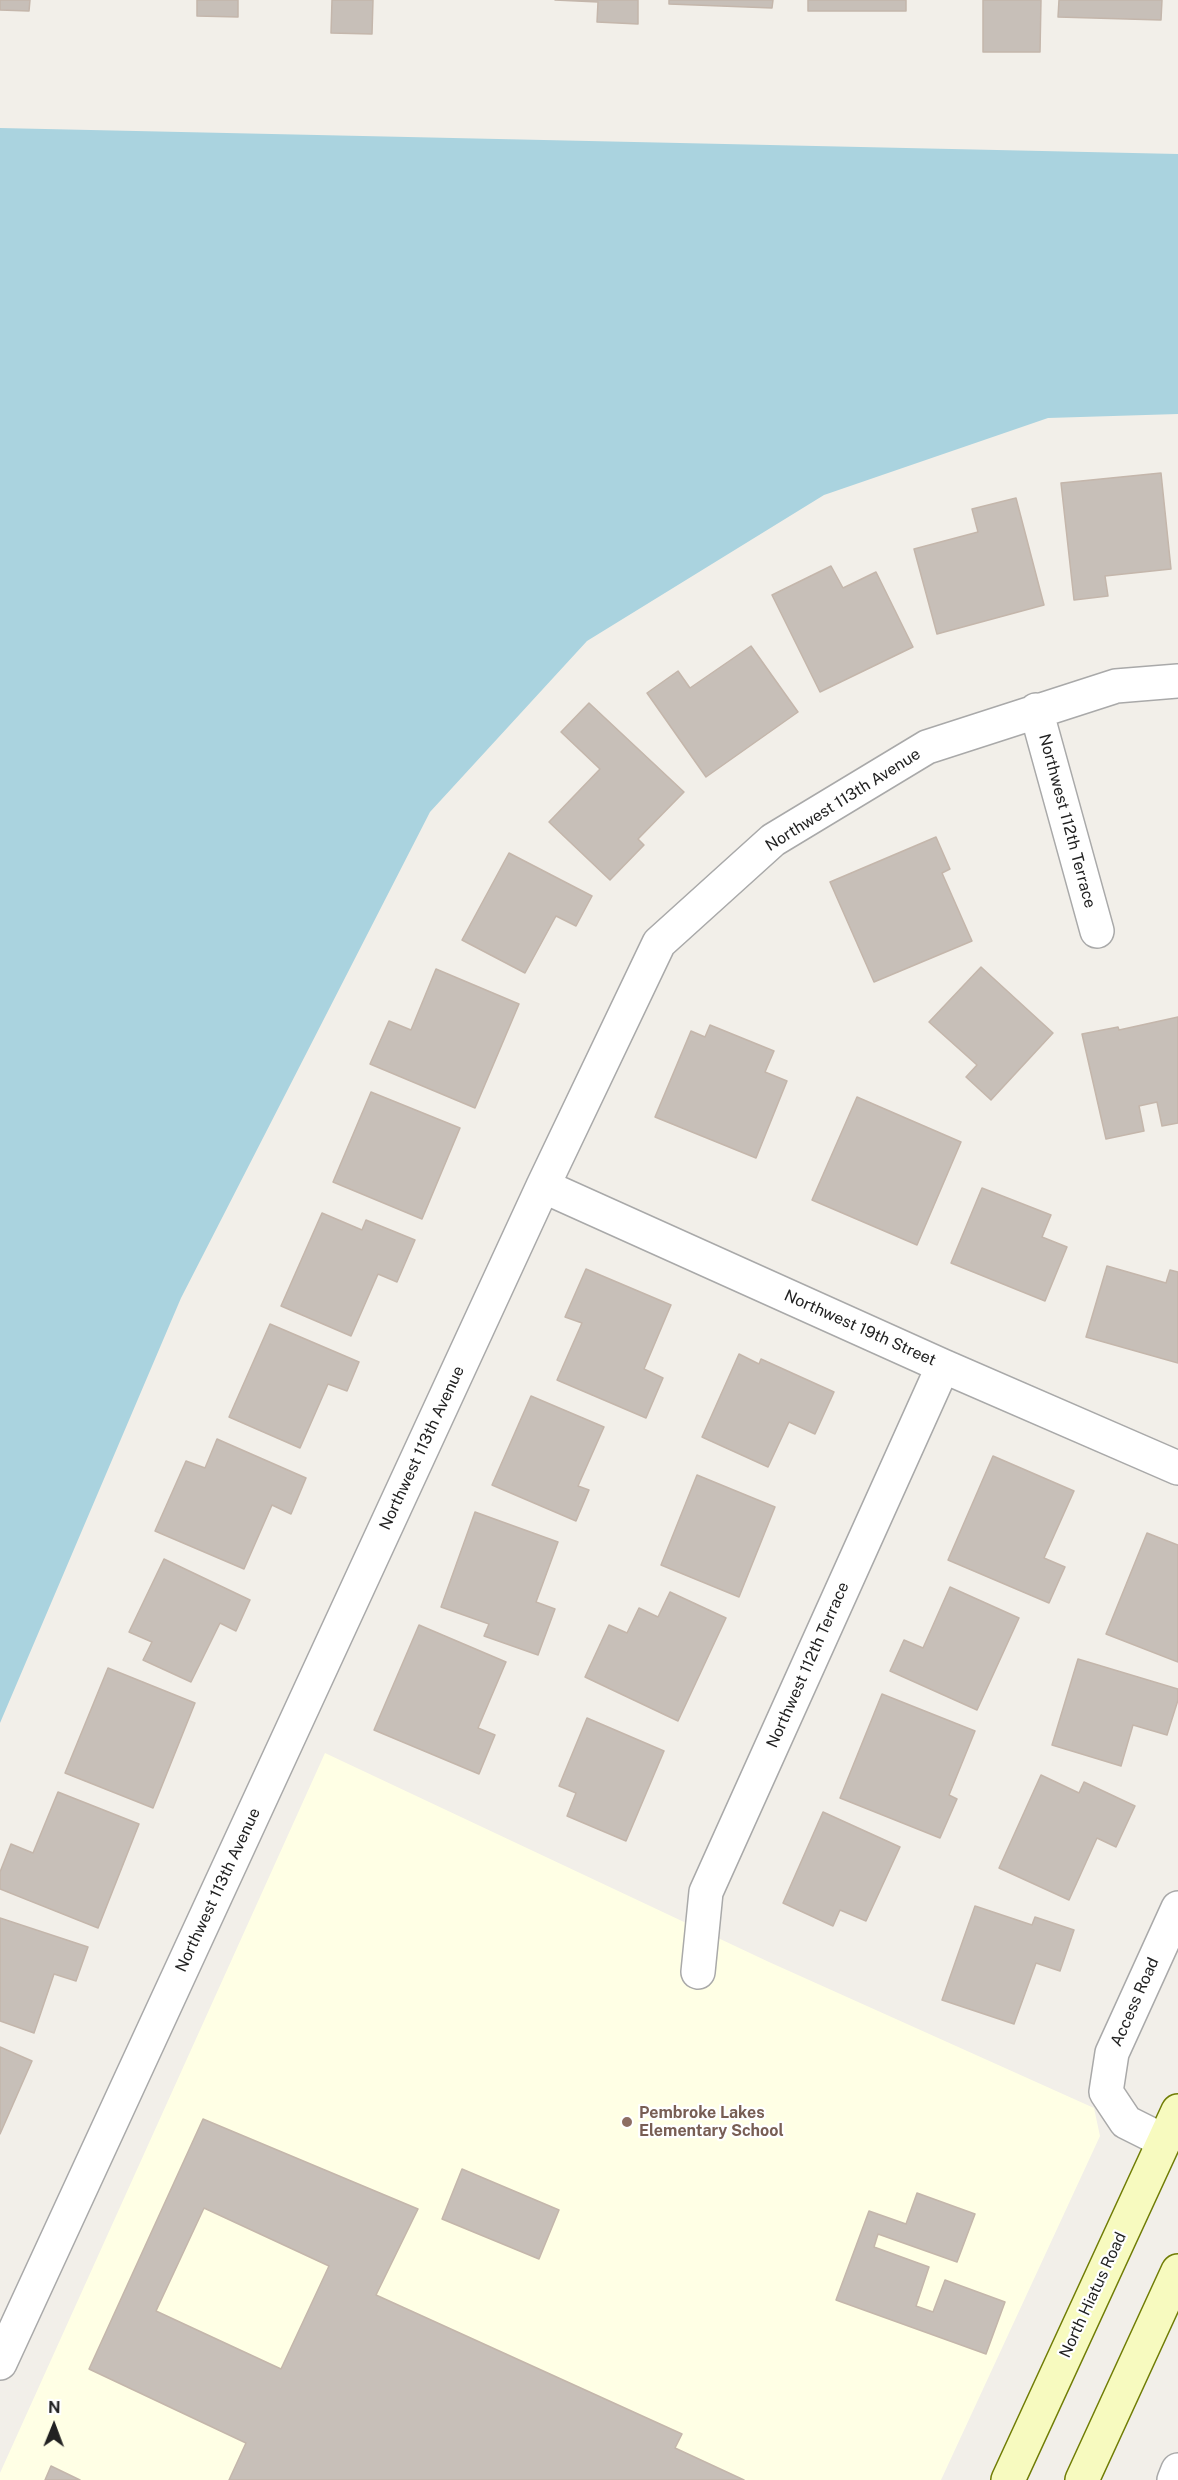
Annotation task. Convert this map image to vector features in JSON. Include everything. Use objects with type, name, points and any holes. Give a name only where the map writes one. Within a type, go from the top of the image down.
[{"type":"main road","name":"North Hiatus Road","points":[[1008,2480],[1178,2111]]},
{"type":"main road","points":[[1082,2480],[1178,2271]]},
{"type":"street","name":"Northwest 113th Avenue","points":[[0,2363],[543,1186],[659,943],[772,840],[927,747],[1116,686],[1178,681]]},
{"type":"street","name":"Northwest 112th Terrace","points":[[1036,710],[1097,931]]},
{"type":"street","name":"Northwest 19th Street","points":[[543,1186],[943,1366],[1178,1468]]},
{"type":"street","name":"Northwest 112th Terrace","points":[[698,1972],[706,1892],[943,1366]]},
{"type":"street","name":"Access Road","points":[[1164,2141],[1126,2122],[1106,2092],[1112,2053],[1178,1908]]},
{"type":"street","points":[[1174,2480],[1178,2470]]},
{"type":"shaded area","name":"Pembroke Lakes Elementary School","points":[[325,1753],[769,1962],[1094,2108],[1100,2136],[941,2480],[0,2480],[0,2473]]},
{"type":"water","points":[[0,128],[1178,154],[1178,414],[1048,418],[824,495],[587,641],[430,812],[181,1298],[0,1723]]},
{"type":"building","points":[[0,0],[30,0],[29,11],[0,10]]},
{"type":"building","points":[[197,0],[238,0],[238,17],[197,16]]},
{"type":"building","points":[[332,0],[373,0],[372,34],[331,33]]},
{"type":"building","points":[[555,0],[638,0],[638,24],[597,22],[598,2]]},
{"type":"building","points":[[669,0],[773,0],[772,8],[669,4]]},
{"type":"building","points":[[808,0],[906,0],[906,11],[808,11]]},
{"type":"building","points":[[983,0],[1041,0],[1040,52],[983,52]]},
{"type":"building","points":[[1059,0],[1162,0],[1161,20],[1058,17]]},
{"type":"building","points":[[1161,473],[1171,569],[1105,576],[1108,596],[1074,600],[1061,483]]},
{"type":"building","points":[[1016,498],[1044,605],[937,634],[914,549],[978,532],[972,509]]},
{"type":"building","points":[[831,566],[843,588],[876,572],[913,647],[820,692],[772,595]]},
{"type":"building","points":[[751,646],[798,712],[706,777],[647,693],[678,671],[690,688]]},
{"type":"building","points":[[589,703],[684,792],[638,839],[644,845],[610,880],[549,822],[600,769],[561,732]]},
{"type":"building","points":[[936,837],[950,869],[942,873],[972,941],[874,982],[830,882]]},
{"type":"building","points":[[509,853],[592,896],[576,926],[556,916],[525,973],[462,940]]},
{"type":"building","points":[[981,967],[1053,1033],[991,1100],[966,1077],[977,1065],[929,1022]]},
{"type":"building","points":[[436,969],[519,1004],[475,1108],[370,1064],[389,1021],[411,1030]]},
{"type":"building","points":[[1178,1017],[1178,1123],[1162,1126],[1157,1102],[1139,1106],[1144,1131],[1106,1139],[1082,1034],[1118,1027],[1119,1030]]},
{"type":"building","points":[[710,1025],[774,1051],[765,1072],[787,1081],[756,1158],[655,1117],[691,1031],[705,1037]]},
{"type":"building","points":[[371,1092],[460,1128],[422,1219],[333,1182]]},
{"type":"building","points":[[857,1097],[961,1142],[917,1245],[812,1200]]},
{"type":"building","points":[[982,1188],[1051,1215],[1042,1237],[1067,1247],[1045,1301],[951,1263]]},
{"type":"building","points":[[322,1213],[362,1230],[366,1220],[415,1240],[397,1282],[378,1274],[351,1336],[281,1306]]},
{"type":"building","points":[[1107,1266],[1166,1283],[1170,1270],[1178,1272],[1178,1363],[1086,1337]]},
{"type":"building","points":[[586,1269],[671,1305],[644,1369],[663,1378],[646,1418],[557,1380],[582,1323],[565,1317]]},
{"type":"building","points":[[270,1324],[359,1362],[347,1391],[328,1384],[300,1448],[229,1417]]},
{"type":"building","points":[[739,1354],[759,1364],[761,1359],[834,1392],[815,1434],[789,1422],[768,1467],[702,1437]]},
{"type":"building","points":[[531,1396],[604,1427],[578,1486],[589,1490],[576,1521],[492,1485]]},
{"type":"building","points":[[217,1439],[306,1478],[291,1514],[272,1505],[244,1569],[155,1531],[186,1461],[205,1468]]},
{"type":"building","points":[[993,1456],[1074,1491],[1044,1558],[1065,1567],[1049,1603],[948,1560]]},
{"type":"building","points":[[697,1475],[775,1507],[739,1597],[661,1565]]},
{"type":"building","points":[[475,1512],[558,1542],[536,1602],[555,1609],[538,1655],[484,1636],[489,1624],[441,1607]]},
{"type":"building","points":[[1147,1533],[1178,1545],[1178,1662],[1106,1634]]},
{"type":"building","points":[[164,1559],[250,1600],[236,1631],[220,1623],[191,1682],[143,1660],[152,1642],[129,1632]]},
{"type":"building","points":[[950,1587],[1019,1618],[977,1710],[890,1671],[904,1640],[923,1648]]},
{"type":"building","points":[[670,1592],[726,1618],[678,1721],[585,1677],[609,1625],[627,1633],[639,1608],[658,1617]]},
{"type":"building","points":[[419,1625],[506,1662],[478,1728],[495,1735],[479,1774],[374,1730]]},
{"type":"building","points":[[1078,1659],[1178,1689],[1178,1700],[1167,1735],[1133,1725],[1121,1766],[1052,1745]]},
{"type":"building","points":[[108,1668],[195,1703],[153,1808],[65,1773]]},
{"type":"building","points":[[882,1694],[975,1731],[949,1795],[957,1799],[940,1838],[840,1798]]},
{"type":"building","points":[[587,1718],[664,1751],[626,1841],[567,1816],[576,1793],[559,1786]]},
{"type":"building","points":[[1041,1775],[1079,1793],[1084,1782],[1135,1806],[1116,1847],[1097,1838],[1069,1900],[999,1868]]},
{"type":"building","points":[[58,1792],[139,1824],[98,1928],[0,1889],[0,1872],[11,1844],[33,1853]]},
{"type":"building","points":[[823,1812],[900,1847],[866,1921],[840,1910],[833,1926],[783,1903]]},
{"type":"building","points":[[975,1906],[1032,1925],[1035,1917],[1074,1930],[1060,1971],[1036,1963],[1014,2024],[942,2000]]},
{"type":"building","points":[[0,1918],[88,1947],[76,1981],[54,1974],[34,2033],[0,2021]]},
{"type":"building","points":[[0,2047],[32,2061],[0,2134]]},
{"type":"building","points":[[203,2119],[418,2209],[376,2295],[682,2434],[675,2448],[744,2480],[229,2480],[246,2443],[89,2369]],"holes":[[[204,2208],[329,2266],[281,2369],[156,2311]]]},
{"type":"building","points":[[462,2169],[559,2210],[539,2259],[442,2219]]},
{"type":"building","points":[[917,2193],[975,2214],[957,2262],[878,2234],[874,2247],[929,2267],[916,2306],[933,2312],[945,2280],[1005,2302],[986,2354],[836,2300],[869,2211],[906,2224]]},
{"type":"building","points":[[51,2466],[80,2480],[45,2480]]},
{"type":"place","name":"Pembroke Lakes Elementary School","points":[[627,2122]]}]
